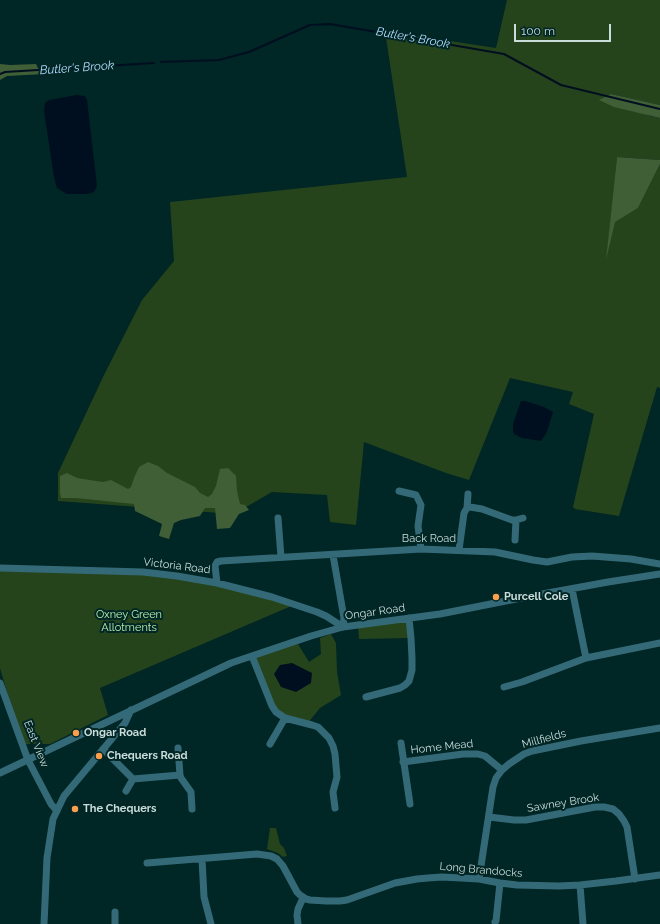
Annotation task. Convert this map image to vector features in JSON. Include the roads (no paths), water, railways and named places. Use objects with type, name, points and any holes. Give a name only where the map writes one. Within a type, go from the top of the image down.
[{"type":"street","points":[[399,491],[416,495],[420,505],[418,526],[421,549]]},
{"type":"street","points":[[459,550],[464,512],[467,508],[468,494]]},
{"type":"street","points":[[467,508],[482,509],[504,517],[520,519],[516,540]]},
{"type":"street","points":[[278,518],[281,557]]},
{"type":"street","name":"Back Road","points":[[217,583],[216,562],[228,560],[421,549],[495,552],[542,562],[552,562],[572,557],[592,556],[631,559],[660,564]]},
{"type":"street","points":[[333,555],[344,618],[343,627]]},
{"type":"street","name":"Victoria Road","points":[[0,568],[143,572],[177,576],[217,583],[272,597],[317,612],[343,627]]},
{"type":"street","name":"Ongar Road","points":[[0,773],[231,663],[311,636],[343,627],[440,614],[572,588],[660,574]]},
{"type":"street","points":[[572,588],[586,658]]},
{"type":"street","points":[[366,697],[400,688],[409,681],[412,670],[412,658],[409,618]]},
{"type":"street","points":[[504,687],[522,682],[586,658],[660,643]]},
{"type":"street","points":[[252,656],[272,706],[276,712],[284,718],[312,725],[324,732],[329,738],[336,754],[337,777],[334,792],[335,808]]},
{"type":"street","name":"East View","points":[[0,683],[28,760],[56,811]]},
{"type":"street","points":[[44,924],[47,858],[51,828],[56,811],[64,796],[125,723],[131,710]]},
{"type":"street","points":[[270,744],[284,718]]},
{"type":"street","name":"Millfields","points":[[479,879],[493,787],[496,778],[502,770],[516,759],[532,751],[660,728]]},
{"type":"street","name":"Home Mead","points":[[401,743],[410,804]]},
{"type":"street","points":[[178,748],[180,775],[191,792],[192,809]]},
{"type":"street","points":[[103,749],[133,779],[180,775]]},
{"type":"street","name":"Home Mead","points":[[404,762],[463,754],[478,754],[485,756],[502,770]]},
{"type":"street","points":[[126,791],[133,779]]},
{"type":"street","name":"Sawney Brook","points":[[489,817],[526,820],[595,807],[613,809],[620,814],[627,827],[635,879]]},
{"type":"street","points":[[147,863],[257,854],[271,856],[277,859],[283,866],[297,892],[303,898],[298,909],[298,924]]},
{"type":"street","points":[[202,859],[204,897],[211,924]]},
{"type":"street","name":"Long Brandocks","points":[[303,898],[310,900],[340,901],[395,883],[442,877],[479,879],[500,883],[538,886],[580,885],[660,875]]},
{"type":"street","points":[[495,922],[500,883]]},
{"type":"street","points":[[580,885],[583,924]]},
{"type":"street","points":[[115,912],[116,924]]},
{"type":"water","points":[[77,95],[85,96],[87,100],[97,186],[94,192],[87,194],[67,194],[57,188],[44,111],[45,103],[49,100]]},
{"type":"water","points":[[521,401],[544,407],[553,412],[547,432],[541,441],[522,438],[514,434],[513,424]]},
{"type":"water","points":[[292,663],[312,673],[311,683],[296,692],[281,687],[274,674],[280,665]]},
{"type":"waterway","name":"Butler's Brook","points":[[161,62],[219,60],[249,52],[310,25],[330,24],[504,54],[561,85],[660,109]]},
{"type":"waterway","name":"Butler's Brook","points":[[0,74],[5,72],[154,63]]},
{"type":"place","name":"Purcell Cole","points":[[496,597]]},
{"type":"place","name":"Ongar Road","points":[[76,733]]},
{"type":"place","name":"Chequers Road","points":[[99,756]]},
{"type":"place","name":"The Chequers","points":[[75,809]]},
{"type":"park label","name":"Oxney Green Allotments","points":[[129,621]]}]
